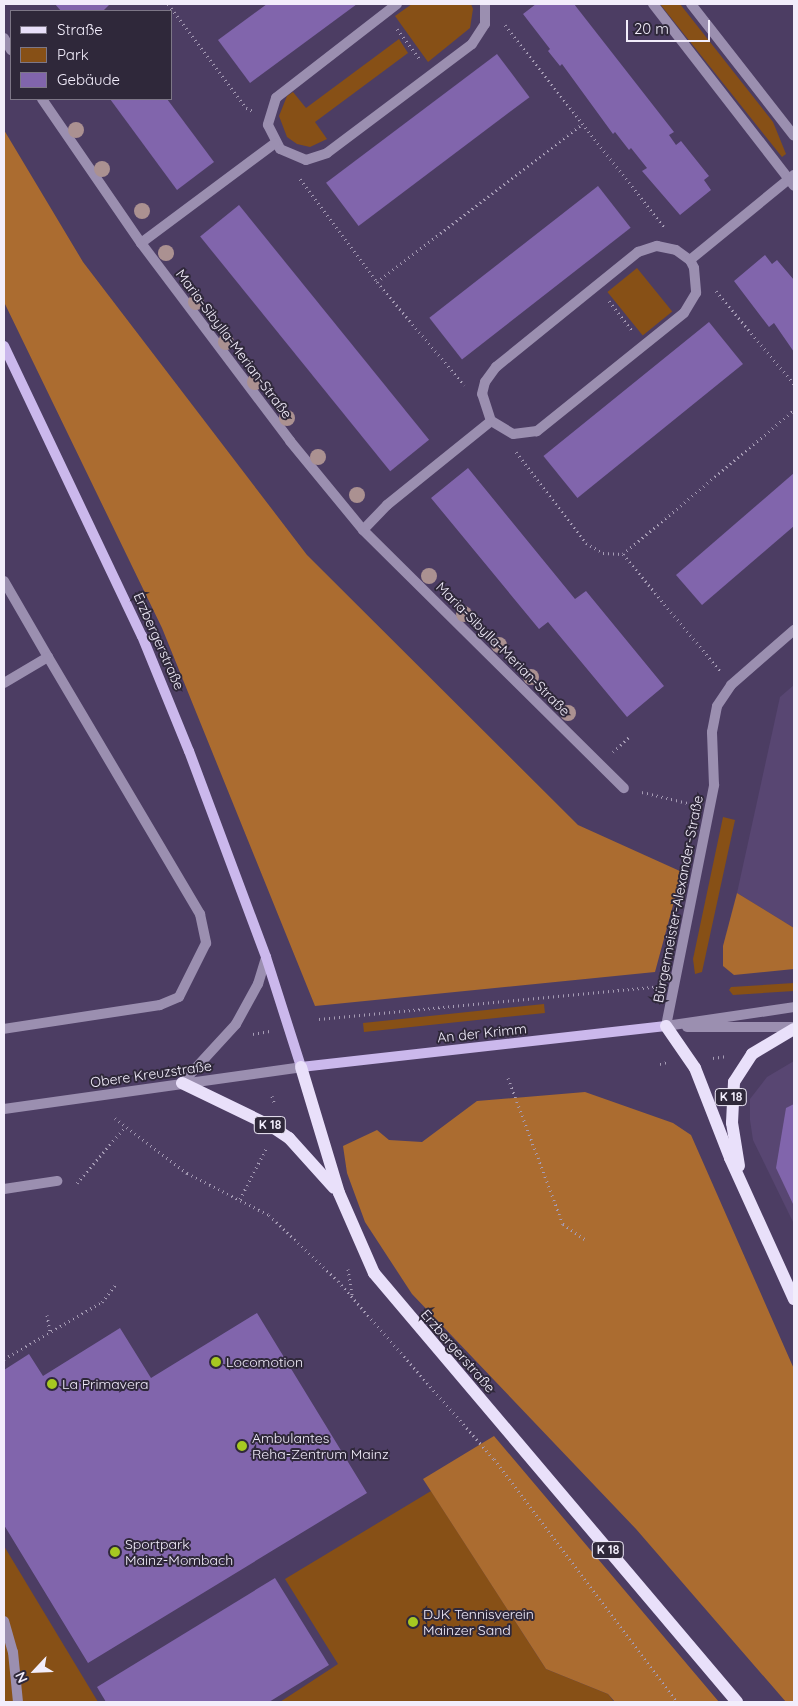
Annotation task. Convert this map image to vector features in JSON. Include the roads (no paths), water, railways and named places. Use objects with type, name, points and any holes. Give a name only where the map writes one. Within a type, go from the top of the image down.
[{"type":"main road","name":"Erzbergerstraße","points":[[4,346],[142,636],[189,751],[266,957],[339,1193],[366,1258],[386,1288],[737,1702]]},
{"type":"main road","name":"An der Krimm","points":[[301,1067],[666,1026]]},
{"type":"main road","name":"K 18","points":[[666,1026],[695,1068],[745,1193],[794,1299]]},
{"type":"main road","name":"K 18","points":[[745,1193],[732,1123],[734,1082],[752,1054],[794,1028]]},
{"type":"main road","name":"K 18","points":[[182,1083],[264,1122],[290,1138],[339,1193]]},
{"type":"street","points":[[397,4],[282,91],[271,106],[268,118],[275,143],[286,154],[298,159],[314,159],[327,153],[431,75],[480,35],[486,15],[485,4]]},
{"type":"street","points":[[653,4],[792,180],[690,260]]},
{"type":"street","points":[[691,4],[794,136]]},
{"type":"street","name":"Maria-Sibylla-Merian-Straße","points":[[43,100],[141,243],[290,441],[363,530],[624,788]]},
{"type":"street","points":[[141,243],[275,143]]},
{"type":"street","points":[[666,246],[690,260],[698,284],[692,304],[644,346],[543,428],[530,434],[513,434],[491,421],[482,394],[484,382],[496,367],[596,285],[645,248],[666,246]]},
{"type":"street","points":[[363,530],[387,505],[491,421]]},
{"type":"street","points":[[4,580],[200,914],[206,943],[179,997],[166,1002],[4,1029]]},
{"type":"street","name":"Bürgermeister-Alexander-Straße","points":[[666,1026],[714,785],[712,732],[718,706],[731,684],[794,630]]},
{"type":"street","points":[[4,683],[48,657]]},
{"type":"street","points":[[182,1083],[236,1024],[258,984],[266,957]]},
{"type":"street","name":"An der Krimm","points":[[666,1026],[794,1007]]},
{"type":"street","name":"An der Krimm","points":[[666,1026],[794,1028]]},
{"type":"street","name":"Obere Kreuzstraße","points":[[4,1109],[301,1067]]},
{"type":"street","points":[[4,1190],[57,1181]]},
{"type":"street","points":[[4,1621],[13,1652],[18,1702]]},
{"type":"place","name":"Locomotion","points":[[216,1362]]},
{"type":"place","name":"La Primavera","points":[[52,1384]]},
{"type":"place","name":"Ambulantes Reha-Zentrum Mainz","points":[[242,1446]]},
{"type":"place","name":"Sportpark Mainz-Mombach","points":[[115,1552]]},
{"type":"place","name":"DJK Tennisverein Mainzer Sand","points":[[413,1622]]}]
